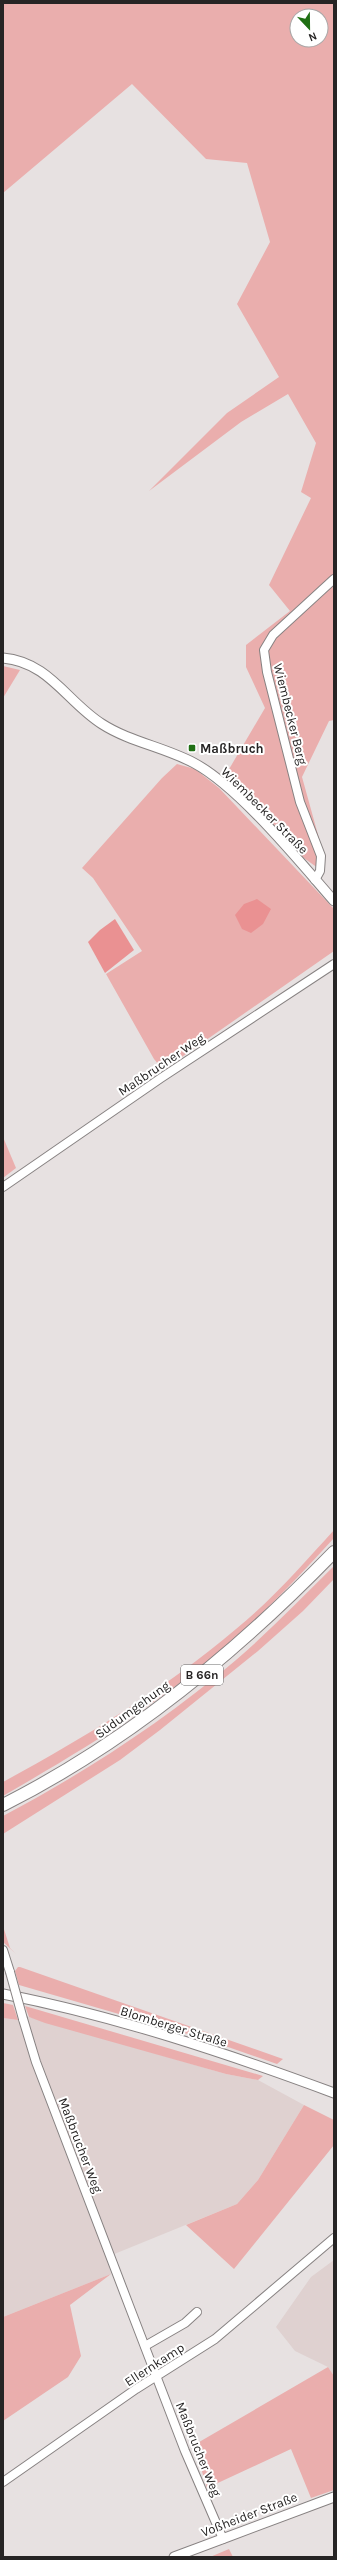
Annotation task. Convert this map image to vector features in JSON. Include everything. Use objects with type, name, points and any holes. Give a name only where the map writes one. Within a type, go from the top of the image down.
[{"type":"main road","name":"Südumgehung","points":[[3,1805],[78,1763],[154,1713],[245,1640],[334,1552]]},
{"type":"street","name":"Wiembecker Berg","points":[[315,880],[320,871],[321,856],[300,802],[267,672],[264,650],[273,635],[334,579]]},
{"type":"street","name":"Wiembecker Straße","points":[[3,658],[30,664],[45,673],[89,715],[114,731],[177,755],[210,774],[256,816],[334,901]]},
{"type":"street","name":"Maßbrucher Weg","points":[[3,1187],[161,1078],[334,964]]},
{"type":"street","name":"Maßbrucher Weg","points":[[3,1950],[39,2069],[185,2451],[223,2539]]},
{"type":"street","name":"Blomberger Straße","points":[[3,1994],[57,2005],[143,2029],[334,2093]]},
{"type":"street","name":"Ellernkamp","points":[[3,2482],[215,2339],[334,2238]]},
{"type":"street","points":[[145,2346],[185,2323],[197,2312]]},
{"type":"street","name":"Voßheider Straße","points":[[174,2557],[334,2497]]},
{"type":"shaded area","points":[[3,3],[334,3],[334,720],[329,721],[302,777],[325,860],[318,868],[301,856],[225,776],[265,708],[246,667],[246,645],[290,611],[269,585],[311,498],[301,492],[316,443],[288,394],[241,422],[149,491],[227,413],[279,377],[237,304],[270,242],[247,163],[206,159],[132,84],[3,193]]},
{"type":"shaded area","points":[[3,666],[20,670],[3,698]]},
{"type":"shaded area","points":[[177,764],[195,769],[219,788],[334,909],[334,951],[163,1070],[154,1059],[106,974],[142,951],[93,878],[82,868],[162,778]]},
{"type":"shaded area","points":[[257,899],[271,909],[263,924],[251,933],[242,929],[235,915],[244,904]]},
{"type":"shaded area","points":[[115,919],[134,950],[105,973],[88,942],[100,930]]},
{"type":"shaded area","points":[[3,1137],[16,1168],[3,1178]]},
{"type":"shaded area","points":[[334,1530],[334,1538],[300,1575],[253,1622],[214,1657],[126,1721],[3,1796],[3,1782],[64,1748],[123,1712],[209,1651],[262,1606]]},
{"type":"shaded area","points":[[334,1566],[334,1579],[303,1611],[258,1651],[160,1730],[120,1760],[3,1834],[3,1816],[64,1782],[153,1725],[181,1704],[249,1649]]},
{"type":"shaded area","points":[[3,1926],[10,1948],[16,1954],[3,1942]]},
{"type":"shaded area","points":[[18,1967],[283,2059],[277,2064],[205,2039],[19,1985],[15,1971]]},
{"type":"shaded area","points":[[3,2003],[13,2005],[18,2020],[3,2018]]},
{"type":"shaded area","points":[[25,2006],[263,2076],[258,2080],[226,2074],[45,2023],[29,2017]]},
{"type":"shaded area","points":[[29,2017],[226,2074],[258,2080],[304,2105],[258,2180],[237,2204],[107,2257],[111,2274],[3,2317],[3,2018],[18,2020]]},
{"type":"shaded area","points":[[304,2105],[334,2120],[334,2145],[234,2269],[186,2225],[237,2204],[258,2180]]},
{"type":"shaded area","points":[[334,2260],[334,2376],[328,2367],[295,2351],[276,2327],[311,2277]]},
{"type":"shaded area","points":[[111,2274],[70,2305],[81,2356],[68,2377],[3,2421],[3,2317]]},
{"type":"shaded area","points":[[328,2367],[334,2376],[334,2490],[311,2498],[291,2449],[207,2488],[194,2445]]},
{"type":"shaded area","points":[[229,2549],[233,2557],[210,2557]]},
{"type":"place","name":"Maßbruch","points":[[192,748]]}]
